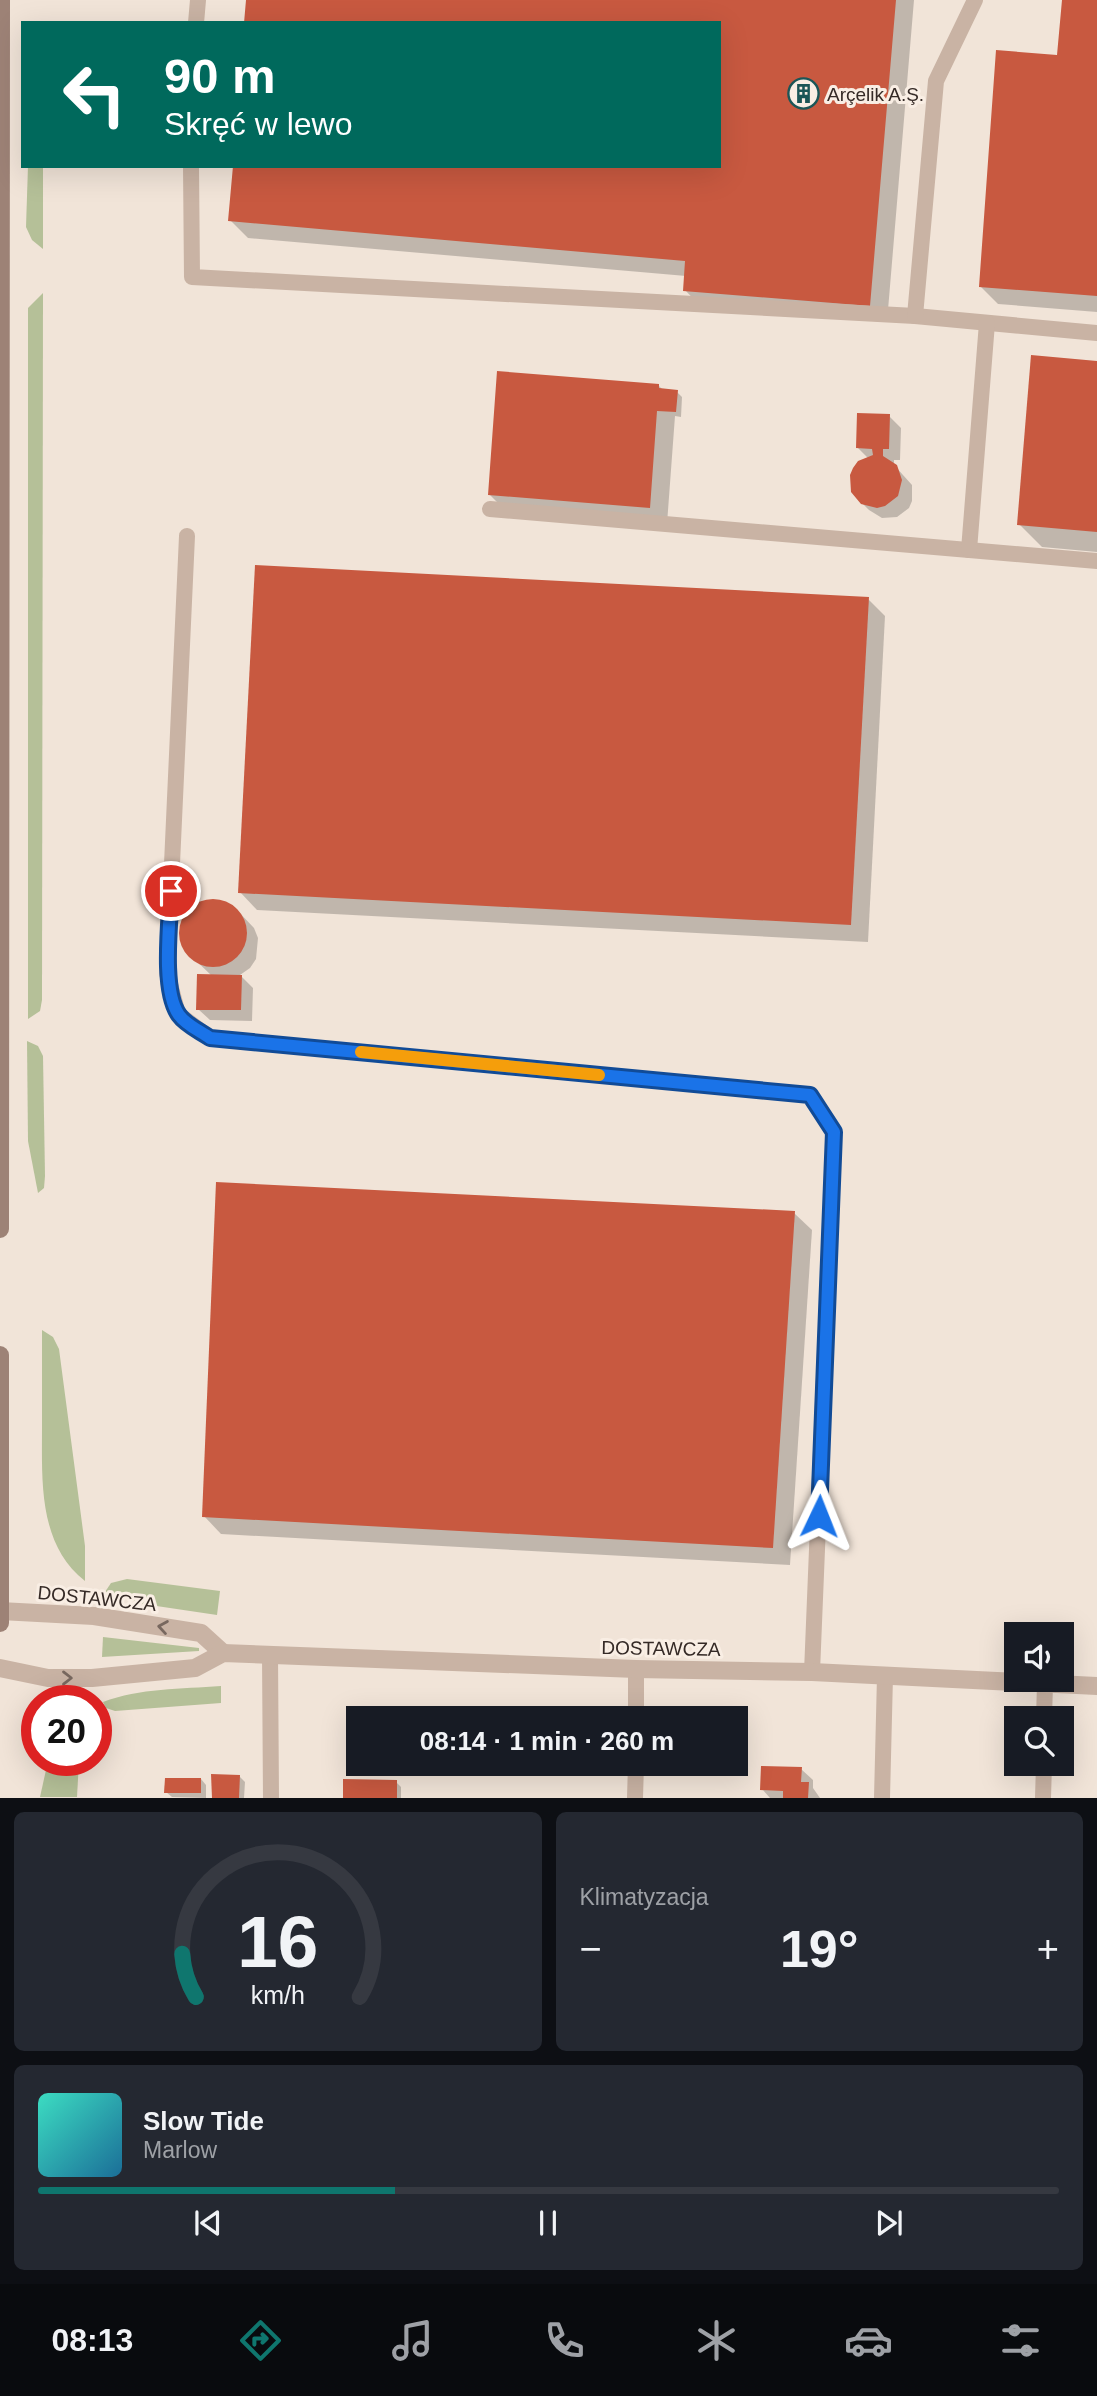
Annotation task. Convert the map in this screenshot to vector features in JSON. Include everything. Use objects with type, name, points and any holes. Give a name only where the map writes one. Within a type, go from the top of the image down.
[{"type":"main road","points":[[0,1229],[1,0]]},
{"type":"main road","points":[[0,1355],[0,1623]]},
{"type":"street","name":"DOSTAWCZA","points":[[0,1611],[93,1616],[201,1633],[223,1653]]},
{"type":"street","name":"DOSTAWCZA","points":[[0,1668],[48,1678],[92,1678],[195,1668],[223,1653],[636,1669],[812,1672],[1004,1682]]},
{"type":"street","name":"DOSTAWCZA","points":[[1074,1685],[1097,1686]]},
{"type":"lane","points":[[196,21],[198,0]]},
{"type":"lane","points":[[915,316],[936,81],[975,0]]},
{"type":"lane","points":[[191,168],[192,277],[915,316],[1097,333]]},
{"type":"lane","points":[[969,550],[987,323]]},
{"type":"lane","points":[[490,509],[1097,561]]},
{"type":"lane","points":[[187,536],[167,972],[178,1014],[210,1038],[810,1095],[834,1132],[812,1672]]},
{"type":"lane","points":[[270,1655],[271,1797]]},
{"type":"lane","points":[[636,1669],[636,1706]]},
{"type":"lane","points":[[881,1797],[885,1676]]},
{"type":"lane","points":[[635,1797],[636,1776]]},
{"type":"lane","points":[[1043,1797],[1044,1776]]},
{"type":"green space","points":[[28,168],[43,168],[43,249],[32,240],[26,227]]},
{"type":"green space","points":[[43,293],[42,1000],[40,1011],[28,1019],[28,308]]},
{"type":"green space","points":[[27,1041],[38,1046],[43,1056],[45,1176],[44,1188],[38,1193],[28,1141]]},
{"type":"green space","points":[[42,1330],[53,1337],[59,1349],[85,1546],[85,1581],[58,1549],[46,1510],[42,1469]]},
{"type":"green space","points":[[127,1579],[220,1591],[217,1615],[143,1604],[105,1592],[111,1583]]},
{"type":"green space","points":[[103,1637],[199,1648],[199,1651],[102,1657]]},
{"type":"green space","points":[[221,1686],[221,1703],[112,1710],[112,1699],[117,1697]]},
{"type":"green space","points":[[45,1776],[78,1776],[77,1797],[40,1797]]},
{"type":"building","name":"Arçelik A.Ş.","points":[[246,0],[896,0],[870,306],[683,291],[685,261],[228,221],[233,168],[721,168],[721,21],[244,21]]},
{"type":"building","points":[[1062,0],[1097,0],[1097,296],[979,287],[996,50],[1057,55]]},
{"type":"building","points":[[1031,355],[1097,361],[1097,532],[1017,525]]},
{"type":"building","points":[[497,371],[659,384],[659,388],[678,390],[676,412],[657,411],[650,508],[488,495]]},
{"type":"building","points":[[857,413],[890,414],[889,449],[883,449],[883,456],[897,465],[902,480],[898,496],[885,506],[877,508],[861,504],[851,492],[850,475],[853,468],[858,461],[873,455],[872,449],[856,448]]},
{"type":"building","points":[[255,565],[869,597],[851,925],[238,893]]},
{"type":"building","points":[[220,899],[241,914],[247,926],[245,946],[237,957],[220,967],[206,967],[189,957],[181,946],[179,926],[189,909],[200,901]]},
{"type":"building","points":[[197,974],[242,975],[241,1010],[196,1010]]},
{"type":"building","points":[[216,1182],[795,1211],[773,1548],[202,1517]]},
{"type":"building","points":[[761,1766],[802,1767],[801,1782],[809,1782],[808,1798],[783,1798],[783,1791],[760,1790]]},
{"type":"building","points":[[211,1774],[240,1775],[239,1798],[212,1798]]},
{"type":"building","points":[[165,1778],[201,1778],[201,1793],[164,1793]]},
{"type":"building","points":[[343,1779],[397,1780],[397,1798],[343,1798]]},
{"type":"slow traffic","points":[[361,1052],[599,1075]]},
{"type":"place","name":"Arçelik A.Ş.","points":[[804,94]]},
{"type":"route","points":[[171,891],[167,972],[174,1000],[178,1014],[210,1038],[810,1095],[834,1132],[819,1516]]}]
